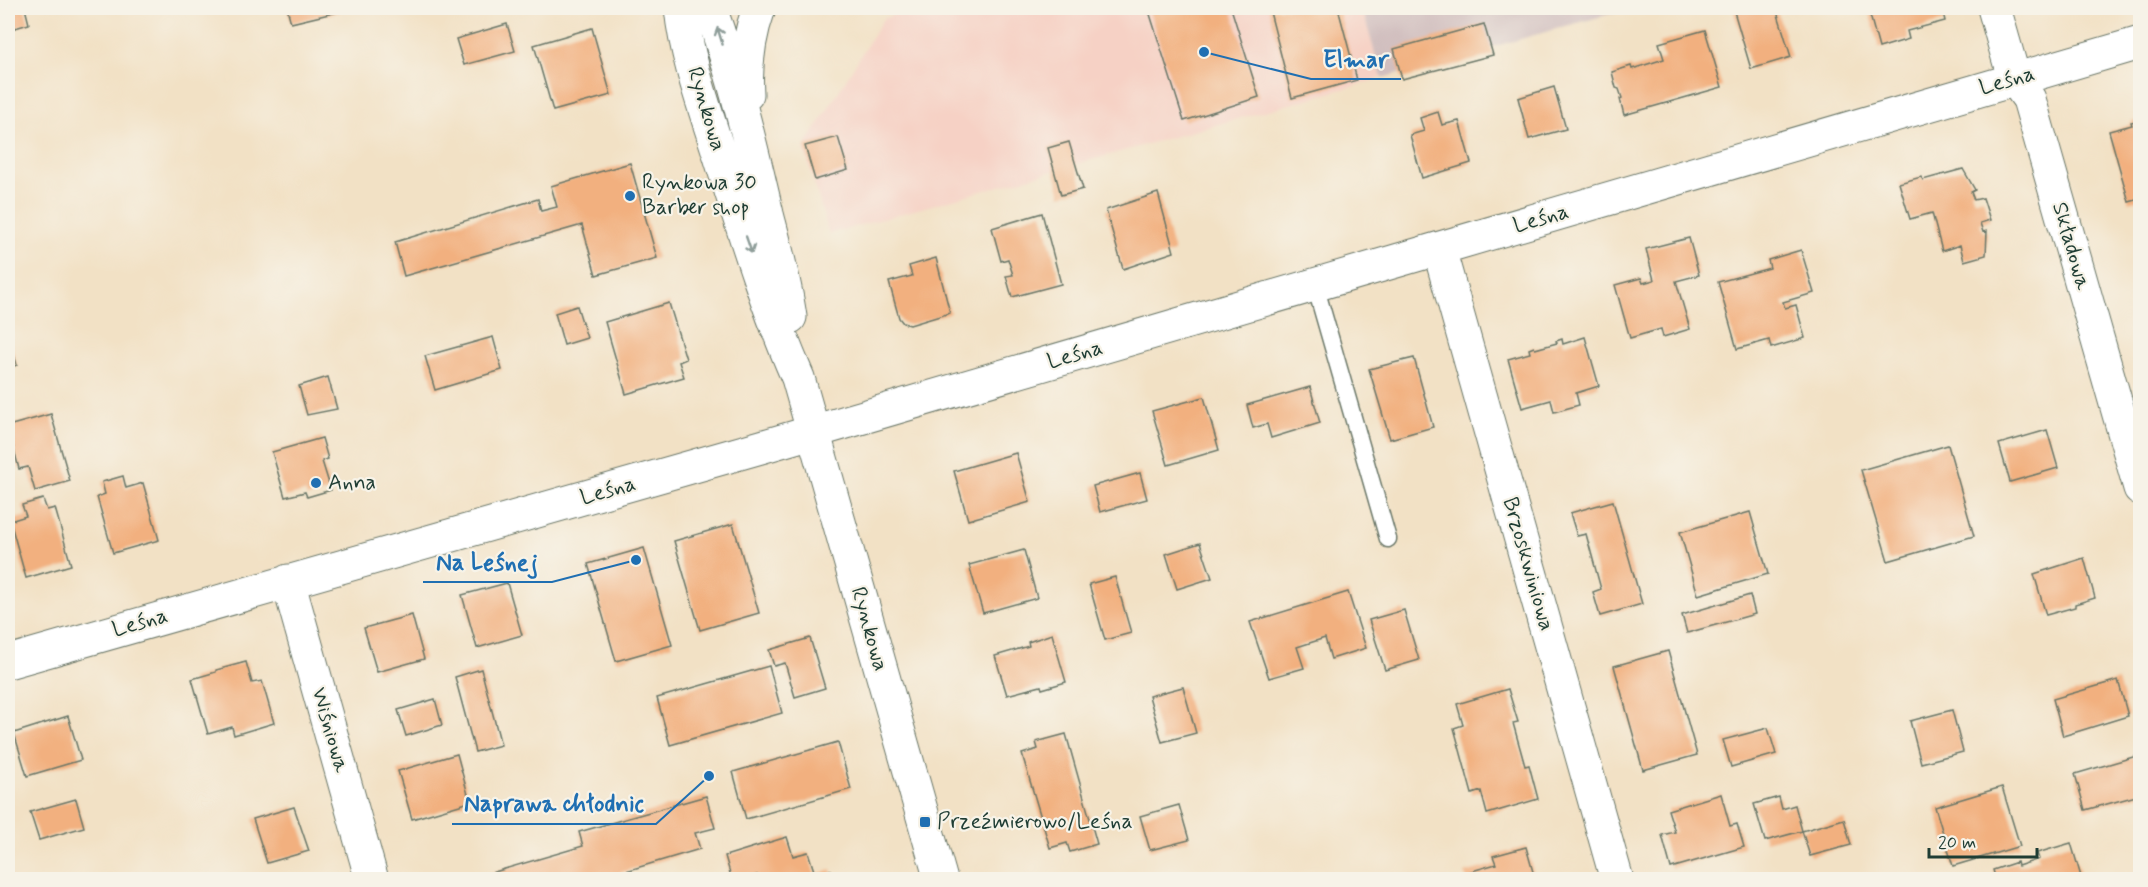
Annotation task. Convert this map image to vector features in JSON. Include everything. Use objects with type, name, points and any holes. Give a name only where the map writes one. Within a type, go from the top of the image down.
[{"type":"street","name":"Rynkowa","points":[[681,8],[685,39],[741,222],[775,325],[798,378],[941,879]]},
{"type":"street","name":"Rynkowa","points":[[710,8],[753,152],[786,292],[798,378]]},
{"type":"street","points":[[753,152],[746,75],[751,35],[759,8]]},
{"type":"street","name":"Składowa","points":[[1994,8],[2014,78],[2029,99],[2140,488]]},
{"type":"street","name":"Leśna","points":[[8,662],[814,432],[2014,78],[2140,43]]},
{"type":"street","name":"Brzoskwiniowa","points":[[1439,249],[1617,879]]},
{"type":"street","name":"Wiśniowa","points":[[288,581],[372,879]]},
{"type":"lane","points":[[1315,285],[1388,539]]},
{"type":"shaded area","points":[[910,8],[1362,8],[1382,78],[829,234],[804,148],[883,19]]},
{"type":"shaded area","points":[[1362,8],[1631,8],[1382,78]]},
{"type":"building","points":[[8,8],[25,8],[29,24],[8,30]]},
{"type":"building","points":[[287,8],[341,8],[342,11],[291,23]]},
{"type":"building","points":[[1148,8],[1231,8],[1259,97],[1184,121]]},
{"type":"building","points":[[1269,8],[1338,8],[1357,80],[1292,98]]},
{"type":"building","points":[[1733,8],[1776,8],[1791,57],[1751,69]]},
{"type":"building","points":[[1868,8],[1942,8],[1945,21],[1907,31],[1909,39],[1879,48]]},
{"type":"building","points":[[507,24],[515,51],[464,65],[456,39]]},
{"type":"building","points":[[1484,24],[1493,55],[1402,79],[1394,49]]},
{"type":"building","points":[[592,28],[611,95],[553,111],[534,45]]},
{"type":"building","points":[[1705,30],[1722,87],[1624,115],[1620,99],[1622,98],[1619,89],[1616,88],[1612,72],[1631,66],[1632,69],[1664,59],[1659,43]]},
{"type":"building","points":[[1554,87],[1566,129],[1529,139],[1518,98]]},
{"type":"building","points":[[1438,112],[1442,125],[1459,121],[1471,163],[1422,178],[1410,135],[1424,131],[1420,118]]},
{"type":"building","points":[[2140,120],[2140,199],[2129,202],[2109,131],[2132,125],[2131,122]]},
{"type":"building","points":[[838,137],[848,170],[815,180],[805,146]]},
{"type":"building","points":[[1069,142],[1083,189],[1061,195],[1048,148]]},
{"type":"building","points":[[630,163],[657,258],[596,275],[582,225],[404,276],[395,242],[538,199],[541,211],[557,207],[551,186]]},
{"type":"building","points":[[1963,169],[1975,190],[1971,192],[1974,200],[1983,198],[1990,220],[1980,223],[1983,232],[1987,231],[1986,255],[1964,261],[1960,245],[1942,251],[1932,213],[1910,219],[1899,183],[1921,177],[1923,180]]},
{"type":"building","points":[[1158,193],[1174,252],[1123,269],[1106,210]]},
{"type":"building","points":[[1042,213],[1061,284],[1012,297],[1006,276],[1013,275],[1008,259],[1001,261],[992,228]]},
{"type":"building","points":[[1689,238],[1699,275],[1676,281],[1690,329],[1663,337],[1661,329],[1630,338],[1615,285],[1641,278],[1643,283],[1654,280],[1646,249]]},
{"type":"building","points":[[1801,250],[1814,293],[1783,302],[1785,308],[1796,305],[1805,338],[1771,348],[1769,340],[1737,349],[1718,282],[1770,268],[1768,260]]},
{"type":"building","points":[[936,258],[950,313],[910,325],[903,323],[899,318],[889,282],[912,276],[909,266]]},
{"type":"building","points":[[669,303],[686,359],[679,362],[684,377],[626,394],[605,322]]},
{"type":"building","points":[[577,306],[587,338],[564,345],[555,313]]},
{"type":"building","points":[[8,335],[17,365],[8,368]]},
{"type":"building","points":[[493,337],[502,370],[435,390],[425,356]]},
{"type":"building","points":[[1585,337],[1599,386],[1576,393],[1579,405],[1554,412],[1551,400],[1522,408],[1508,359],[1530,353],[1529,349],[1534,347],[1535,349],[1557,343],[1556,341],[1562,339],[1563,344]]},
{"type":"building","points":[[1414,358],[1433,427],[1390,439],[1369,369]]},
{"type":"building","points":[[328,377],[337,409],[307,415],[299,386]]},
{"type":"building","points":[[1310,387],[1320,423],[1271,438],[1267,424],[1253,428],[1247,405]]},
{"type":"building","points":[[1204,397],[1219,450],[1168,465],[1152,411]]},
{"type":"building","points":[[51,414],[70,481],[35,491],[28,467],[19,469],[8,426]]},
{"type":"building","points":[[2047,430],[2058,468],[2010,482],[1999,444]]},
{"type":"building","points":[[322,438],[328,459],[322,461],[331,490],[307,497],[305,492],[285,497],[272,452]]},
{"type":"building","points":[[1948,445],[1974,536],[1888,561],[1861,470]]},
{"type":"building","points":[[1016,453],[1030,502],[968,520],[954,471]]},
{"type":"building","points":[[1140,473],[1147,499],[1100,512],[1093,486]]},
{"type":"building","points":[[123,476],[126,488],[143,483],[159,540],[113,553],[97,497],[105,494],[102,482]]},
{"type":"building","points":[[43,499],[47,510],[55,508],[71,565],[26,578],[10,521],[26,516],[22,505]]},
{"type":"building","points":[[1613,501],[1642,604],[1600,616],[1593,592],[1601,589],[1586,534],[1577,536],[1570,513]]},
{"type":"building","points":[[1750,512],[1768,574],[1698,595],[1680,532]]},
{"type":"building","points":[[733,524],[759,613],[700,630],[674,541]]},
{"type":"building","points":[[1200,543],[1212,578],[1177,589],[1166,554]]},
{"type":"building","points":[[644,548],[672,645],[616,661],[588,564]]},
{"type":"building","points":[[1024,550],[1037,598],[983,613],[969,565]]},
{"type":"building","points":[[2084,558],[2095,598],[2075,604],[2075,607],[2046,615],[2034,574]]},
{"type":"building","points":[[1115,577],[1131,633],[1105,640],[1089,584]]},
{"type":"building","points":[[507,583],[522,635],[477,648],[462,595]]},
{"type":"building","points":[[1348,592],[1366,648],[1331,659],[1325,638],[1297,647],[1304,668],[1269,678],[1250,622]]},
{"type":"building","points":[[1750,595],[1755,614],[1687,633],[1682,615]]},
{"type":"building","points":[[1404,610],[1419,660],[1385,670],[1369,620]]},
{"type":"building","points":[[412,615],[424,659],[377,672],[364,628]]},
{"type":"building","points":[[1052,634],[1066,682],[1007,695],[995,656],[1029,646],[1028,642]]},
{"type":"building","points":[[810,638],[825,688],[795,697],[785,663],[774,666],[769,650]]},
{"type":"building","points":[[1668,651],[1697,755],[1643,770],[1614,666]]},
{"type":"building","points":[[246,662],[252,683],[262,681],[274,723],[234,735],[232,727],[208,734],[192,679]]},
{"type":"building","points":[[769,666],[782,713],[670,745],[657,698]]},
{"type":"building","points":[[481,669],[501,745],[475,752],[455,677]]},
{"type":"building","points":[[2118,680],[2128,716],[2063,736],[2053,699]]},
{"type":"building","points":[[1183,687],[1196,733],[1162,742],[1149,696]]},
{"type":"building","points":[[1508,689],[1518,722],[1513,723],[1525,766],[1529,765],[1538,799],[1487,814],[1481,791],[1472,794],[1454,728],[1463,725],[1457,704]]},
{"type":"building","points":[[435,699],[442,725],[406,736],[398,710]]},
{"type":"building","points":[[1952,710],[1963,752],[1921,763],[1910,721]]},
{"type":"building","points":[[68,716],[81,760],[27,776],[14,733]]},
{"type":"building","points":[[1768,728],[1776,754],[1731,767],[1723,740]]},
{"type":"building","points":[[1066,734],[1097,844],[1070,852],[1067,843],[1050,848],[1022,754],[1038,749],[1036,742]]},
{"type":"building","points":[[838,742],[851,789],[746,819],[733,772]]},
{"type":"building","points":[[457,754],[470,802],[412,819],[398,771]]},
{"type":"building","points":[[2140,755],[2140,795],[2085,810],[2075,774]]},
{"type":"building","points":[[2002,787],[2020,846],[1953,866],[1935,807]]},
{"type":"building","points":[[1721,794],[1730,826],[1737,824],[1744,847],[1671,868],[1662,835],[1675,832],[1668,810]]},
{"type":"building","points":[[706,796],[715,828],[695,833],[700,849],[596,880],[467,880],[583,846],[579,832]]},
{"type":"building","points":[[1779,797],[1782,809],[1795,805],[1802,831],[1765,841],[1754,804]]},
{"type":"building","points":[[76,799],[84,827],[39,840],[30,812]]},
{"type":"building","points":[[1179,805],[1189,840],[1150,850],[1140,816]]},
{"type":"building","points":[[294,807],[309,851],[267,863],[253,819]]},
{"type":"building","points":[[1844,819],[1851,845],[1810,856],[1802,831]]},
{"type":"building","points":[[787,837],[793,856],[808,852],[815,874],[831,870],[834,880],[759,880],[757,875],[742,880],[732,880],[725,856]]},
{"type":"building","points":[[2071,843],[2082,880],[1996,880],[1993,870],[2017,862],[2018,866],[2039,859],[2037,853]]},
{"type":"building","points":[[1526,847],[1535,879],[1467,880],[1465,873],[1496,864],[1493,856]]},
{"type":"place","name":"Elmar","points":[[1204,52]]},
{"type":"place","name":"Rynkowa 30 Barber shop","points":[[630,196]]},
{"type":"place","name":"Anna","points":[[316,483]]},
{"type":"place","name":"Na Leśnej","points":[[636,560]]},
{"type":"place","name":"Naprawa chłodnic","points":[[709,776]]},
{"type":"place","name":"Przeźmierowo/Leśna","points":[[925,822]]}]
